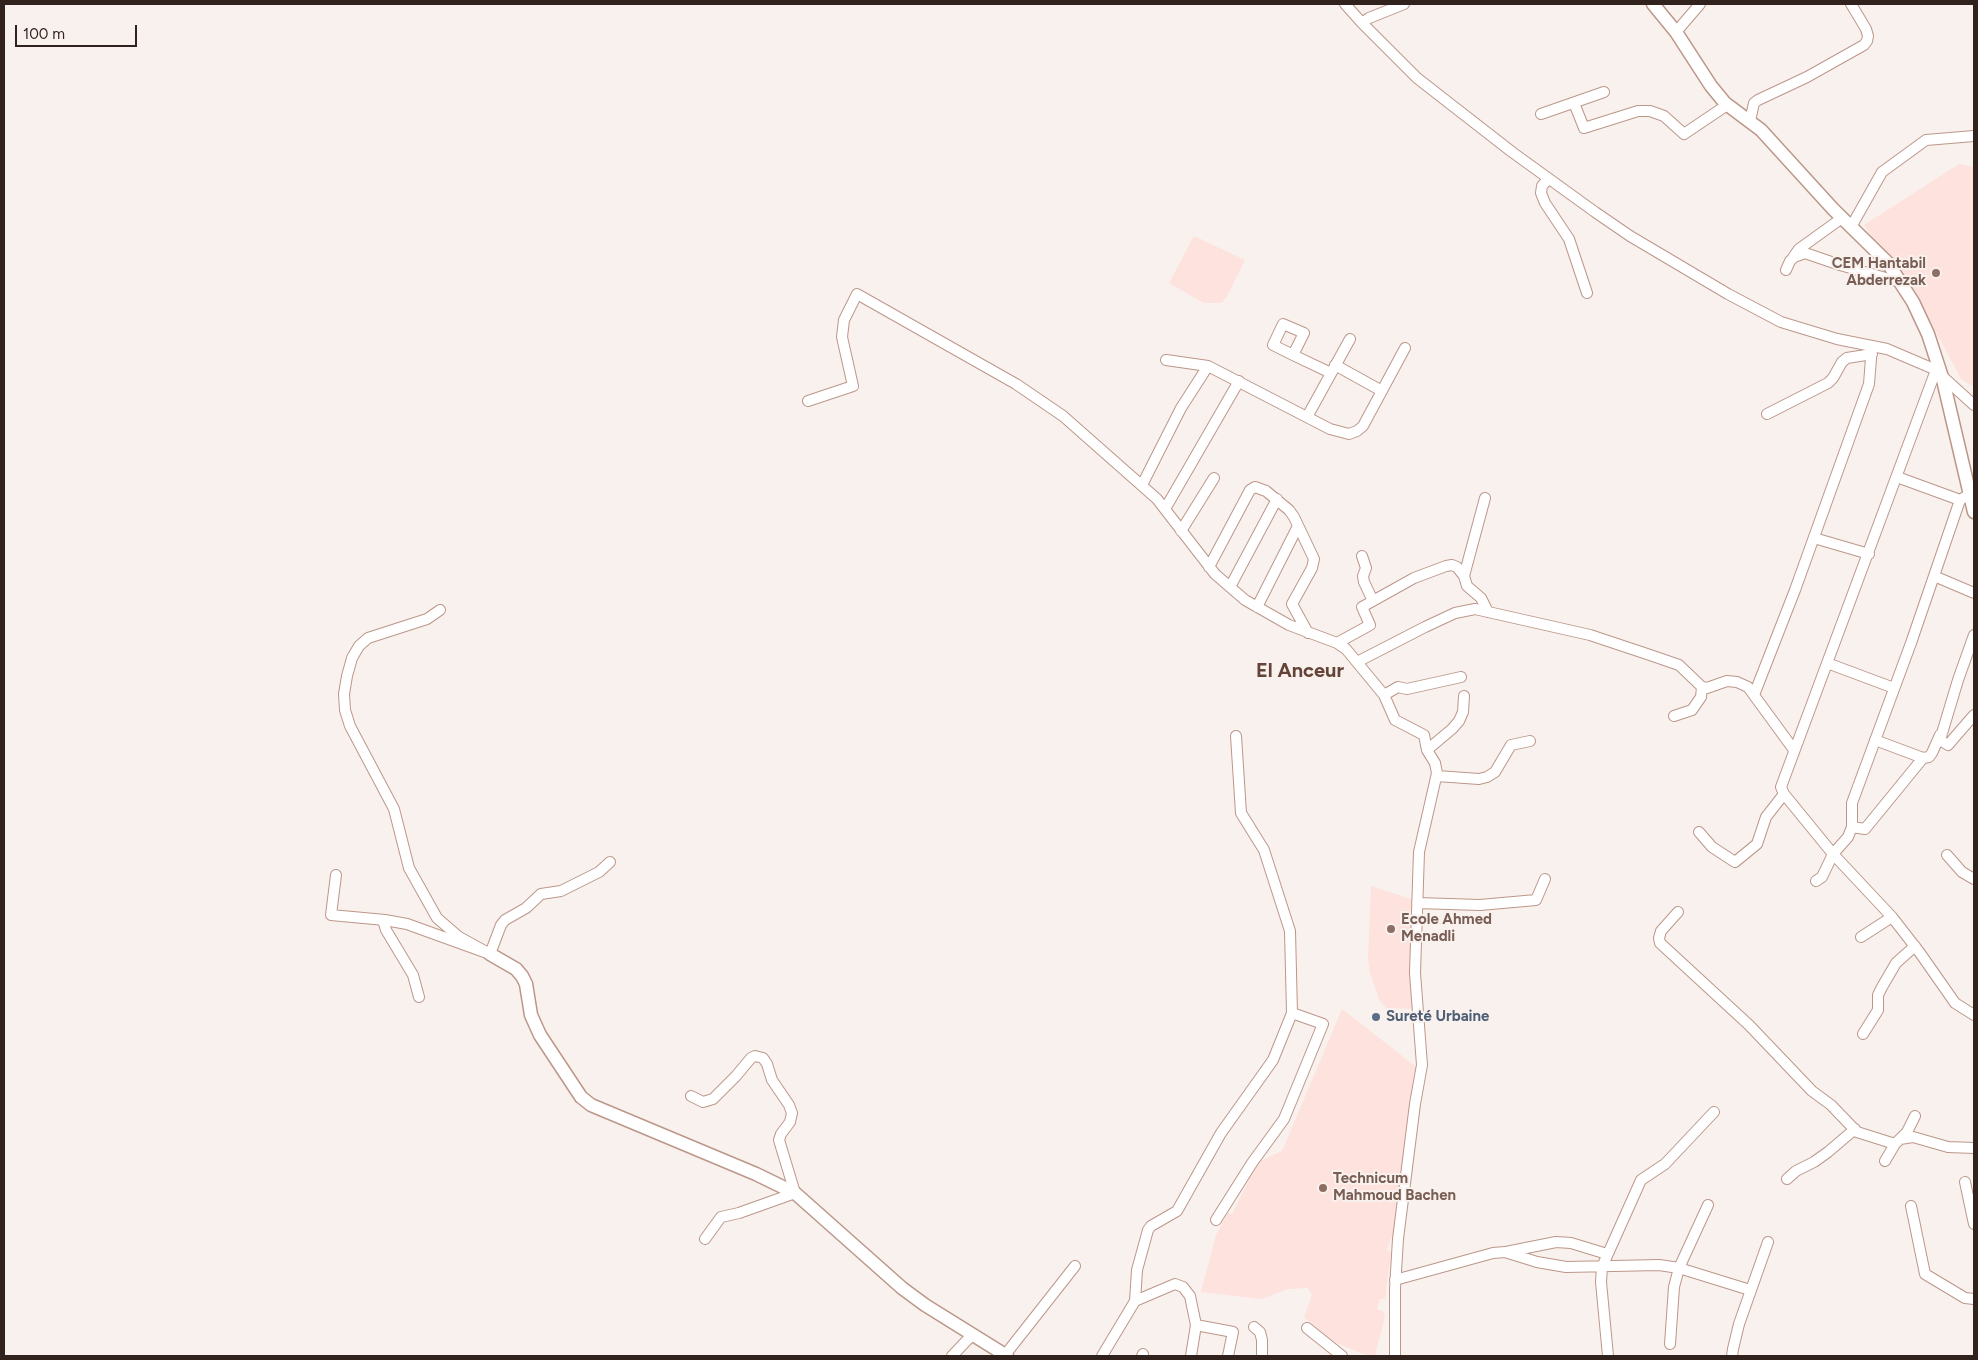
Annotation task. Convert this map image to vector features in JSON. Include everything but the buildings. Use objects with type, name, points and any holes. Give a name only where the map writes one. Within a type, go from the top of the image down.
[{"type":"street","points":[[1345,4],[1417,78],[1548,179],[1630,236],[1762,313],[1781,322],[1872,350]]},
{"type":"street","points":[[1362,23],[1369,18],[1404,4]]},
{"type":"street","points":[[1676,32],[1700,4]]},
{"type":"street","points":[[1750,122],[1754,103],[1758,100],[1807,77],[1864,45],[1867,41],[1866,29],[1851,4]]},
{"type":"street","points":[[1655,5],[1676,32],[1711,86],[1727,105],[1761,130],[1789,162],[1888,262],[1913,302],[1928,334],[1940,373],[1965,497],[1974,512]]},
{"type":"street","points":[[1542,114],[1604,92]]},
{"type":"street","points":[[1574,103],[1584,128],[1638,111],[1650,111],[1664,116],[1684,134],[1727,105]]},
{"type":"street","points":[[1786,270],[1799,249],[1847,222],[1882,172],[1926,140],[1974,136]]},
{"type":"street","points":[[1548,179],[1542,186],[1541,193],[1569,239],[1587,294]]},
{"type":"street","points":[[1794,257],[1805,253],[1840,266],[1900,282]]},
{"type":"street","points":[[808,402],[853,386],[842,337],[844,320],[857,294],[1042,400],[1063,416],[1142,485],[1165,509],[1209,567],[1230,587],[1245,600],[1289,625],[1337,643],[1346,649],[1384,695],[1395,720],[1424,735],[1427,750],[1435,762],[1437,776],[1419,852],[1415,973],[1422,1065],[1413,1114],[1398,1239],[1395,1280],[1394,1352],[1385,1356]]},
{"type":"street","points":[[1307,416],[1350,339]]},
{"type":"street","points":[[1166,360],[1208,366],[1341,433],[1349,434],[1363,426],[1405,348]]},
{"type":"street","points":[[1767,414],[1828,383],[1842,362],[1847,358],[1872,350],[1887,349],[1940,373],[1974,405]]},
{"type":"street","points":[[1754,695],[1814,538],[1869,384],[1872,350]]},
{"type":"street","points":[[1294,355],[1333,369],[1382,391]]},
{"type":"street","points":[[1142,485],[1181,408],[1208,366]]},
{"type":"street","points":[[1940,373],[1897,477],[1781,788],[1833,854],[1892,917],[1955,1003],[1974,1015]]},
{"type":"street","points":[[1165,509],[1239,381]]},
{"type":"street","points":[[1897,477],[1965,497]]},
{"type":"street","points":[[1182,531],[1214,478]]},
{"type":"street","points":[[1209,567],[1252,488],[1260,488],[1277,499],[1289,510],[1312,554],[1314,564],[1292,604],[1308,633]]},
{"type":"street","points":[[1816,881],[1822,877],[1833,854],[1848,837],[1852,827],[1852,803],[1934,576],[1965,497]]},
{"type":"street","points":[[1464,576],[1485,498]]},
{"type":"street","points":[[1230,587],[1277,499]]},
{"type":"street","points":[[1257,607],[1298,526]]},
{"type":"street","points":[[1814,538],[1869,554]]},
{"type":"street","points":[[1362,556],[1366,568],[1363,576],[1364,582],[1372,601]]},
{"type":"street","points":[[1337,643],[1370,625],[1362,607],[1414,578],[1446,566],[1452,565],[1457,567],[1464,576],[1467,586],[1481,598],[1488,612]]},
{"type":"street","points":[[1934,576],[1974,593]]},
{"type":"street","points":[[1357,662],[1455,614],[1475,609],[1590,634],[1679,665],[1702,687],[1707,688],[1727,681],[1748,687],[1794,750]]},
{"type":"street","points":[[440,610],[427,619],[368,638],[359,646],[352,658],[347,676],[344,694],[345,710],[350,726],[394,809],[409,868],[437,918],[459,937],[516,969],[522,976],[526,984],[531,1015],[540,1035],[581,1097],[591,1105],[756,1174],[795,1193],[902,1288],[925,1306],[1006,1356],[1075,1266]]},
{"type":"street","points":[[1875,740],[1923,758],[1929,757],[1940,735],[1974,635]]},
{"type":"street","points":[[1828,663],[1894,688]]},
{"type":"street","points":[[1384,695],[1398,687],[1407,689],[1461,677]]},
{"type":"street","points":[[1674,716],[1692,710],[1701,698],[1702,687]]},
{"type":"street","points":[[1427,750],[1459,721],[1463,712],[1464,696]]},
{"type":"street","points":[[1940,735],[1940,740],[1948,745],[1974,715]]},
{"type":"street","points":[[1102,1356],[1135,1302],[1137,1270],[1148,1230],[1151,1226],[1177,1211],[1221,1133],[1273,1060],[1292,1013],[1290,931],[1264,850],[1241,813],[1236,736]]},
{"type":"street","points":[[1437,776],[1479,779],[1487,777],[1495,772],[1511,745],[1530,741]]},
{"type":"street","points":[[1852,827],[1865,828],[1923,758]]},
{"type":"street","points":[[1699,832],[1712,847],[1735,862],[1757,844],[1766,817],[1784,794]]},
{"type":"street","points":[[1947,856],[1962,872],[1974,879]]},
{"type":"street","points":[[490,954],[500,925],[505,920],[526,908],[541,894],[561,892],[599,872],[610,862]]},
{"type":"street","points":[[336,875],[331,915],[407,924],[490,954]]},
{"type":"street","points":[[1417,903],[1480,905],[1536,900],[1545,879]]},
{"type":"street","points":[[1678,912],[1661,931],[1660,943],[1749,1025],[1812,1091],[1831,1105],[1855,1129],[1867,1136],[1897,1142],[1913,1137],[1948,1147],[1974,1148]]},
{"type":"street","points":[[1861,937],[1892,917]]},
{"type":"street","points":[[383,920],[386,930],[413,975],[419,997]]},
{"type":"street","points":[[1864,1034],[1878,1010],[1878,995],[1882,987],[1896,963],[1915,946]]},
{"type":"street","points":[[1216,1220],[1242,1177],[1284,1120],[1323,1024],[1292,1013]]},
{"type":"street","points":[[691,1096],[702,1102],[707,1102],[736,1076],[751,1058],[755,1056],[763,1058],[768,1064],[772,1080],[789,1105],[792,1113],[790,1122],[779,1140],[795,1193]]},
{"type":"street","points":[[1608,1356],[1601,1282],[1602,1266],[1607,1254],[1641,1180],[1665,1164],[1714,1112]]},
{"type":"street","points":[[1885,1160],[1897,1142],[1907,1132],[1915,1116]]},
{"type":"street","points":[[1787,1179],[1796,1171],[1828,1152],[1855,1129]]},
{"type":"street","points":[[1965,1182],[1974,1224]]},
{"type":"street","points":[[705,1239],[721,1217],[739,1214],[795,1193]]},
{"type":"street","points":[[1670,1344],[1674,1288],[1679,1268],[1708,1204]]},
{"type":"street","points":[[1911,1206],[1925,1274],[1965,1298],[1974,1299]]},
{"type":"street","points":[[1395,1280],[1494,1252],[1505,1252],[1556,1242],[1571,1243],[1607,1254]]},
{"type":"street","points":[[1732,1356],[1732,1349],[1750,1290],[1768,1242]]},
{"type":"street","points":[[1505,1252],[1547,1264],[1566,1267],[1658,1265],[1679,1268],[1750,1290]]},
{"type":"street","points":[[1135,1302],[1175,1284],[1182,1288],[1190,1296],[1196,1325],[1191,1356]]},
{"type":"street","points":[[1196,1325],[1233,1332],[1228,1356]]},
{"type":"street","points":[[1254,1327],[1260,1332],[1262,1356]]},
{"type":"street","points":[[1307,1328],[1342,1356]]},
{"type":"street","points":[[952,1356],[972,1335]]},
{"type":"shaded area","name":"CEM Hantabil Abderrezak","points":[[1959,164],[1974,167],[1974,387],[1961,379],[1925,311],[1864,225]]},
{"type":"shaded area","points":[[1194,236],[1245,260],[1222,303],[1204,303],[1169,283]]},
{"type":"shaded area","name":"Ecole Ahmed Menadli","points":[[1371,886],[1414,900],[1413,1009],[1386,1008],[1379,999],[1370,973],[1368,959]]},
{"type":"shaded area","name":"Technicum Mahmoud Bachen","points":[[1342,1009],[1419,1069],[1395,1235],[1391,1238],[1387,1250],[1391,1252],[1385,1299],[1380,1299],[1377,1309],[1383,1311],[1385,1316],[1375,1356],[1369,1356],[1334,1342],[1304,1317],[1312,1295],[1308,1288],[1288,1289],[1262,1299],[1201,1292],[1216,1235],[1228,1213],[1232,1214],[1258,1162],[1282,1151]]},
{"type":"place","name":"CEM Hantabil Abderrezak","points":[[1936,273]]},
{"type":"place","name":"Ecole Ahmed Menadli","points":[[1391,929]]},
{"type":"place","name":"Sureté Urbaine","points":[[1376,1017]]},
{"type":"place","name":"Technicum Mahmoud Bachen","points":[[1323,1188]]},
{"type":"district","name":"El Anceur","points":[[1300,671]]}]
